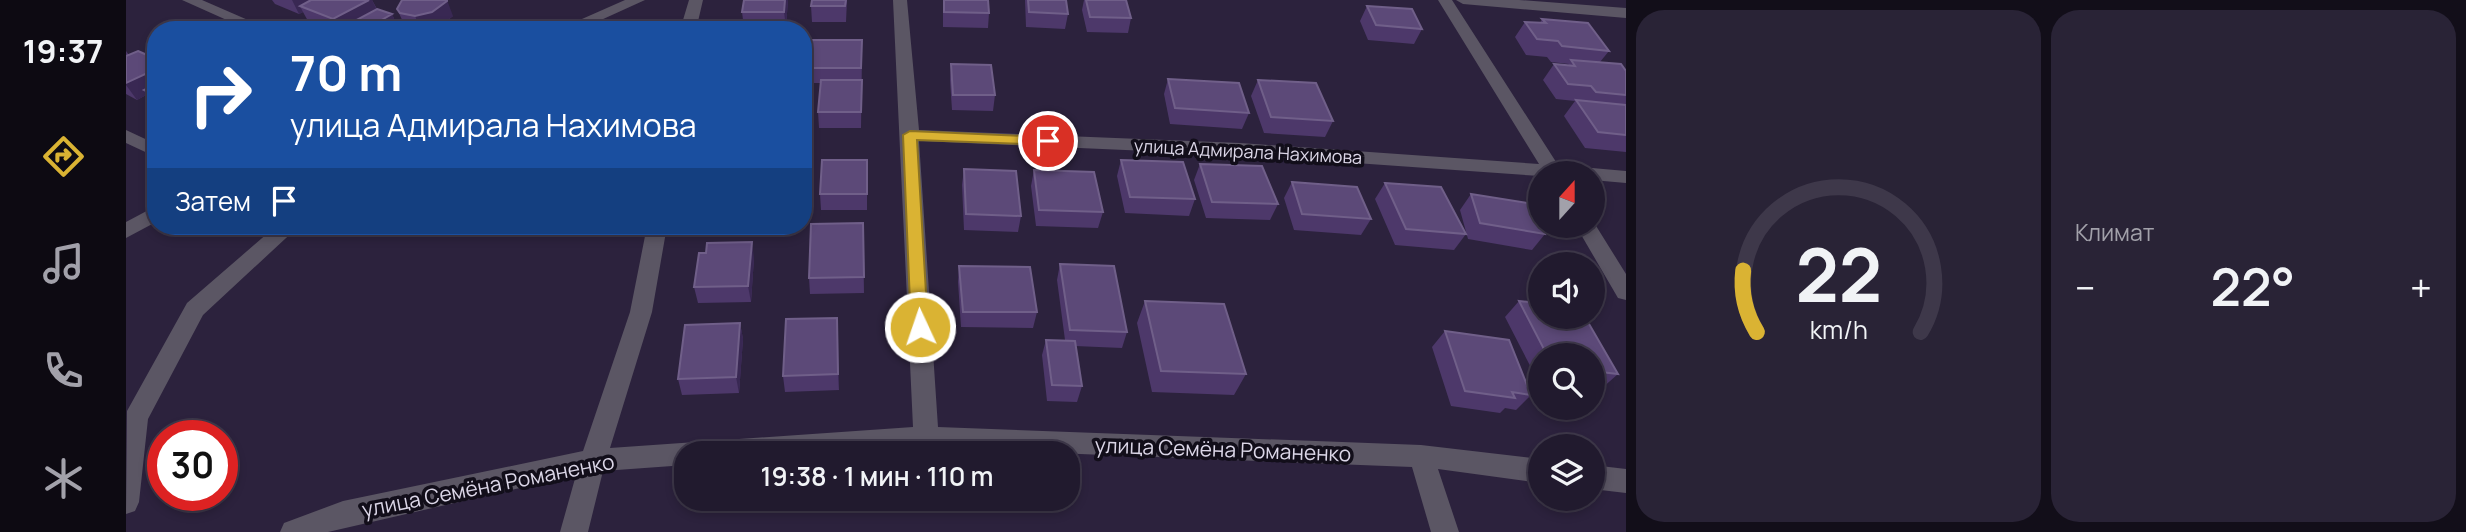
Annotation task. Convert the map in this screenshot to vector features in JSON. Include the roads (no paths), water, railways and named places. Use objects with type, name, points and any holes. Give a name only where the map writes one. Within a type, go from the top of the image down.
[{"type":"street","points":[[189,0],[241,21]]},
{"type":"street","points":[[587,21],[638,0]]},
{"type":"street","points":[[690,21],[696,0]]},
{"type":"street","points":[[900,0],[926,437]]},
{"type":"street","points":[[1445,0],[1546,161]]},
{"type":"street","points":[[1463,0],[1626,13]]},
{"type":"street","name":"улица Адмирала Нахимова","points":[[910,135],[1240,149],[1528,170]]},
{"type":"street","points":[[126,136],[147,146]]},
{"type":"street","points":[[1605,175],[1626,177]]},
{"type":"street","points":[[126,231],[147,218]]},
{"type":"street","points":[[126,502],[136,418],[195,309],[277,235]]},
{"type":"street","points":[[574,532],[593,460],[641,312],[655,235]]},
{"type":"street","points":[[1593,238],[1626,292]]},
{"type":"street","name":"улица Семёна Романенко","points":[[868,441],[926,437],[1421,456],[1528,469]]},
{"type":"street","name":"улица Семёна Романенко","points":[[294,532],[343,514],[593,460],[674,455]]},
{"type":"street","points":[[1421,456],[1445,532]]},
{"type":"street","points":[[1605,479],[1626,481]]}]
